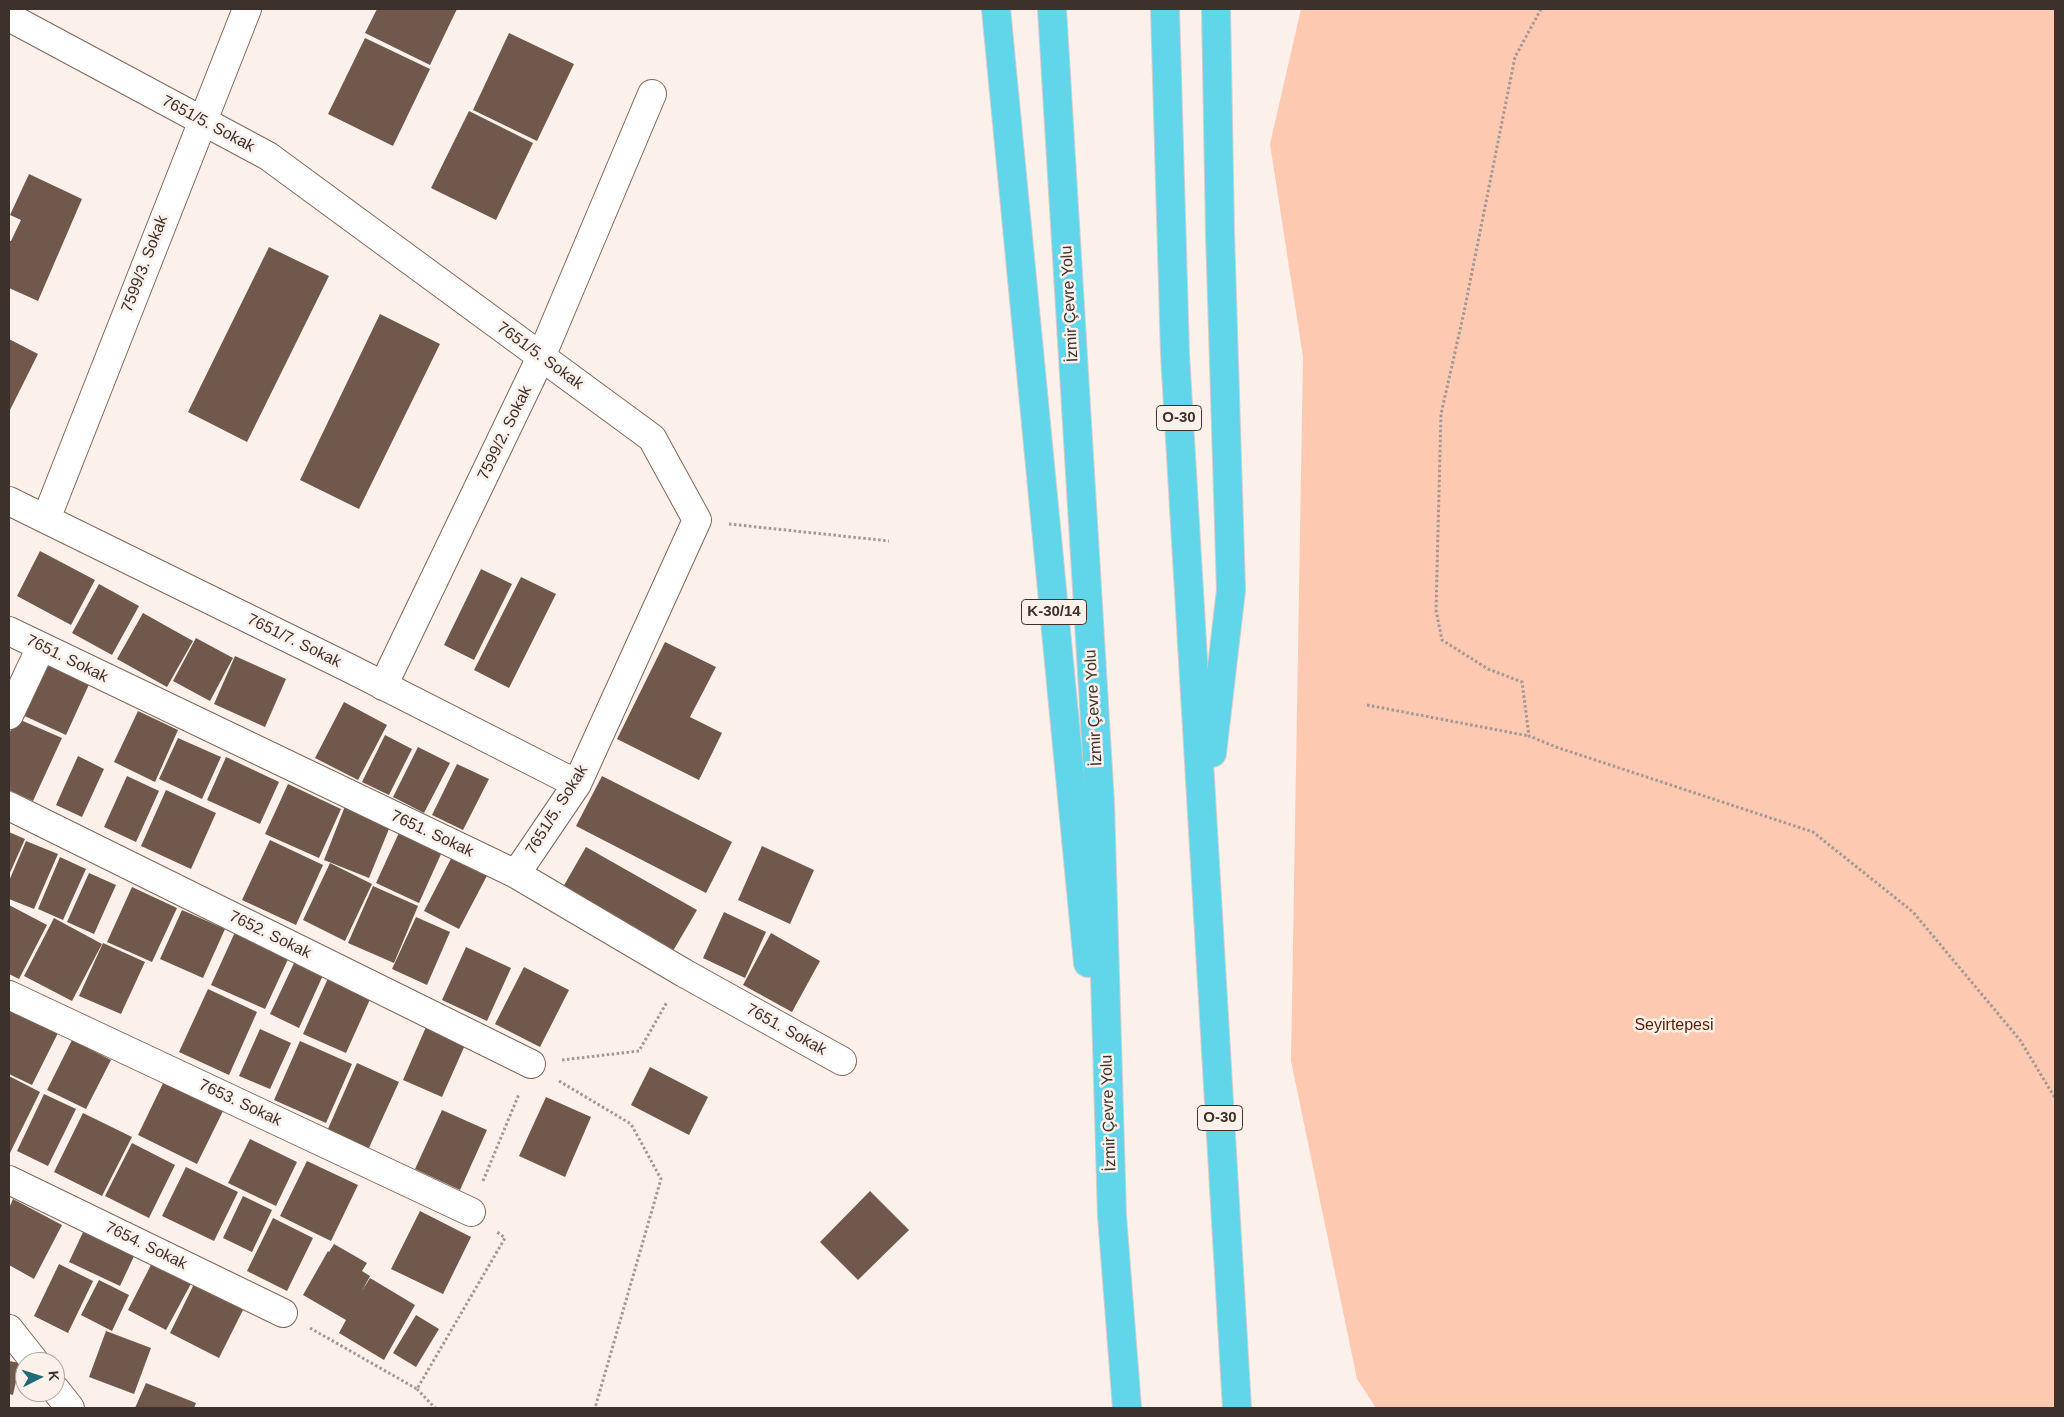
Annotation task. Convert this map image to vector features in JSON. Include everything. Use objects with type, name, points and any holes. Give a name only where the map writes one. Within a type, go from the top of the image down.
[{"type":"highway","name":"K-30/14","points":[[996,9],[1112,1216]]},
{"type":"highway","name":"İzmir Çevre Yolu","points":[[1052,9],[1100,804],[1112,1216],[1127,1408]]},
{"type":"highway","name":"O-30","points":[[1165,9],[1175,354],[1237,1408]]},
{"type":"highway","points":[[1203,827],[1231,590],[1220,243],[1216,9]]},
{"type":"street","name":"7599/3. Sokak","points":[[46,519],[246,9]]},
{"type":"street","name":"7651/5. Sokak","points":[[9,17],[201,122],[268,156],[652,438],[696,520],[577,784],[516,874]]},
{"type":"street","name":"7599/2. Sokak","points":[[383,686],[542,357],[652,94]]},
{"type":"street","name":"7651/7. Sokak","points":[[9,501],[577,784]]},
{"type":"street","name":"7651. Sokak","points":[[9,631],[516,874],[684,973],[842,1062]]},
{"type":"street","points":[[9,715],[41,647]]},
{"type":"street","name":"7652. Sokak","points":[[9,806],[531,1064]]},
{"type":"street","name":"7653. Sokak","points":[[9,995],[471,1212]]},
{"type":"street","name":"7654. Sokak","points":[[9,1180],[283,1313]]},
{"type":"street","points":[[9,1328],[27,1352]]},
{"type":"path","points":[[1529,736],[1522,682],[1488,669],[1442,640],[1436,610],[1441,414],[1464,312],[1515,57],[1541,9]]},
{"type":"path","points":[[696,520],[889,541]]},
{"type":"path","points":[[1367,705],[1529,736],[1556,747],[1814,832],[1913,912],[2020,1040],[2055,1098]]},
{"type":"path","points":[[531,1064],[631,1124],[661,1179],[595,1408]]},
{"type":"path","points":[[417,1389],[435,1408]]},
{"type":"green space","name":"Seyirtepesi","points":[[1301,9],[2055,9],[2055,1408],[1376,1408],[1357,1379],[1291,1061],[1303,357],[1270,144]]},
{"type":"building","points":[[377,9],[457,9],[430,65],[365,33]]},
{"type":"building","points":[[509,33],[574,64],[537,141],[473,110]]},
{"type":"building","points":[[365,38],[430,69],[393,146],[328,114]]},
{"type":"building","points":[[469,111],[533,143],[496,220],[431,188]]},
{"type":"building","points":[[29,174],[82,199],[38,301],[9,288],[9,241],[11,241],[21,220],[10,215]]},
{"type":"building","points":[[269,247],[329,276],[247,442],[188,412]]},
{"type":"building","points":[[380,314],[440,344],[359,509],[300,480]]},
{"type":"building","points":[[9,339],[38,354],[9,412]]},
{"type":"building","points":[[40,551],[95,580],[71,625],[17,596]]},
{"type":"building","points":[[481,569],[512,584],[474,660],[444,645]]},
{"type":"building","points":[[521,577],[556,594],[509,688],[474,670]]},
{"type":"building","points":[[99,584],[139,606],[112,655],[72,633]]},
{"type":"building","points":[[143,613],[193,641],[167,687],[117,659]]},
{"type":"building","points":[[196,638],[233,658],[210,701],[173,681]]},
{"type":"building","points":[[665,642],[716,667],[690,717],[722,733],[699,780],[617,739]]},
{"type":"building","points":[[235,656],[286,679],[265,727],[214,704]]},
{"type":"building","points":[[42,658],[91,680],[66,735],[18,713]]},
{"type":"building","points":[[344,702],[387,725],[358,780],[315,758]]},
{"type":"building","points":[[138,711],[178,730],[155,782],[114,762]]},
{"type":"building","points":[[16,718],[62,738],[33,801],[9,790],[9,734]]},
{"type":"building","points":[[385,735],[412,749],[389,795],[362,782]]},
{"type":"building","points":[[178,738],[221,757],[202,799],[159,779]]},
{"type":"building","points":[[418,747],[450,763],[424,813],[393,797]]},
{"type":"building","points":[[78,756],[104,769],[82,817],[56,805]]},
{"type":"building","points":[[226,757],[279,782],[260,824],[207,800]]},
{"type":"building","points":[[457,764],[489,779],[463,830],[432,815]]},
{"type":"building","points":[[127,776],[159,791],[136,842],[104,827]]},
{"type":"building","points":[[602,776],[732,842],[706,893],[576,826]]},
{"type":"building","points":[[288,784],[341,809],[319,858],[265,834]]},
{"type":"building","points":[[166,790],[216,813],[191,869],[141,846]]},
{"type":"building","points":[[347,801],[393,819],[369,878],[324,860]]},
{"type":"building","points":[[403,824],[446,843],[419,903],[376,883]]},
{"type":"building","points":[[9,832],[25,839],[9,875]]},
{"type":"building","points":[[270,840],[323,865],[296,925],[242,900]]},
{"type":"building","points":[[26,841],[58,854],[34,909],[9,899],[9,881]]},
{"type":"building","points":[[762,846],[814,870],[790,924],[738,900]]},
{"type":"building","points":[[586,847],[697,910],[673,951],[563,887]]},
{"type":"building","points":[[455,851],[490,870],[459,929],[424,911]]},
{"type":"building","points":[[60,857],[86,869],[63,920],[38,909]]},
{"type":"building","points":[[330,863],[372,884],[345,941],[303,920]]},
{"type":"building","points":[[89,873],[116,885],[94,934],[67,922]]},
{"type":"building","points":[[373,886],[418,906],[394,963],[348,943]]},
{"type":"building","points":[[132,887],[177,908],[152,962],[107,942]]},
{"type":"building","points":[[9,905],[47,925],[19,979],[9,974]]},
{"type":"building","points":[[182,910],[225,929],[203,978],[160,959]]},
{"type":"building","points":[[724,912],[766,932],[745,978],[703,958]]},
{"type":"building","points":[[416,917],[450,932],[427,985],[392,969]]},
{"type":"building","points":[[54,918],[102,944],[72,1001],[24,976]]},
{"type":"building","points":[[236,930],[290,955],[265,1009],[211,985]]},
{"type":"building","points":[[771,933],[820,961],[792,1012],[743,985]]},
{"type":"building","points":[[103,943],[145,962],[121,1014],[79,996]]},
{"type":"building","points":[[466,947],[511,968],[487,1021],[442,1000]]},
{"type":"building","points":[[295,961],[324,973],[299,1028],[270,1014]]},
{"type":"building","points":[[524,967],[569,990],[540,1047],[495,1024]]},
{"type":"building","points":[[329,976],[372,995],[346,1053],[303,1034]]},
{"type":"building","points":[[208,989],[257,1012],[229,1075],[179,1052]]},
{"type":"building","points":[[12,1004],[61,1027],[32,1085],[9,1074],[9,1011]]},
{"type":"building","points":[[426,1027],[465,1045],[442,1097],[403,1080]]},
{"type":"building","points":[[260,1029],[291,1043],[270,1089],[239,1076]]},
{"type":"building","points":[[72,1040],[111,1060],[86,1109],[47,1090]]},
{"type":"building","points":[[300,1041],[352,1064],[326,1123],[274,1100]]},
{"type":"building","points":[[357,1063],[399,1082],[368,1150],[327,1131]]},
{"type":"building","points":[[650,1067],[708,1097],[689,1135],[631,1105]]},
{"type":"building","points":[[9,1076],[40,1092],[9,1155]]},
{"type":"building","points":[[166,1077],[225,1107],[197,1164],[138,1135]]},
{"type":"building","points":[[44,1094],[76,1109],[48,1166],[17,1151]]},
{"type":"building","points":[[546,1097],[591,1117],[565,1177],[519,1156]]},
{"type":"building","points":[[442,1110],[487,1130],[460,1190],[415,1169]]},
{"type":"building","points":[[83,1113],[132,1137],[102,1196],[54,1172]]},
{"type":"building","points":[[250,1139],[297,1162],[276,1206],[228,1183]]},
{"type":"building","points":[[132,1143],[175,1165],[149,1218],[105,1196]]},
{"type":"building","points":[[307,1161],[358,1185],[331,1241],[280,1216]]},
{"type":"building","points":[[186,1167],[238,1192],[214,1241],[162,1216]]},
{"type":"building","points":[[870,1191],[909,1230],[858,1280],[820,1242]]},
{"type":"building","points":[[243,1196],[272,1210],[252,1252],[223,1238]]},
{"type":"building","points":[[13,1199],[62,1225],[34,1279],[9,1265],[9,1208]]},
{"type":"building","points":[[420,1211],[471,1237],[443,1294],[391,1269]]},
{"type":"building","points":[[273,1218],[313,1238],[287,1291],[247,1271]]},
{"type":"building","points":[[85,1228],[136,1252],[120,1286],[69,1262]]},
{"type":"building","points":[[334,1244],[367,1263],[362,1271],[370,1276],[362,1291],[370,1278],[415,1305],[384,1360],[339,1333],[346,1320],[303,1295]]},
{"type":"building","points":[[154,1259],[193,1280],[166,1330],[128,1310]]},
{"type":"building","points":[[59,1264],[93,1281],[68,1333],[34,1316]]},
{"type":"building","points":[[99,1280],[129,1295],[112,1331],[81,1315]]},
{"type":"building","points":[[195,1282],[245,1306],[219,1358],[170,1333]]},
{"type":"building","points":[[416,1315],[439,1329],[416,1367],[393,1353]]},
{"type":"building","points":[[106,1331],[151,1348],[134,1394],[89,1377]]},
{"type":"building","points":[[9,1361],[15,1362],[15,1386],[13,1395],[9,1394]]},
{"type":"building","points":[[146,1383],[196,1403],[194,1408],[135,1408]]}]
